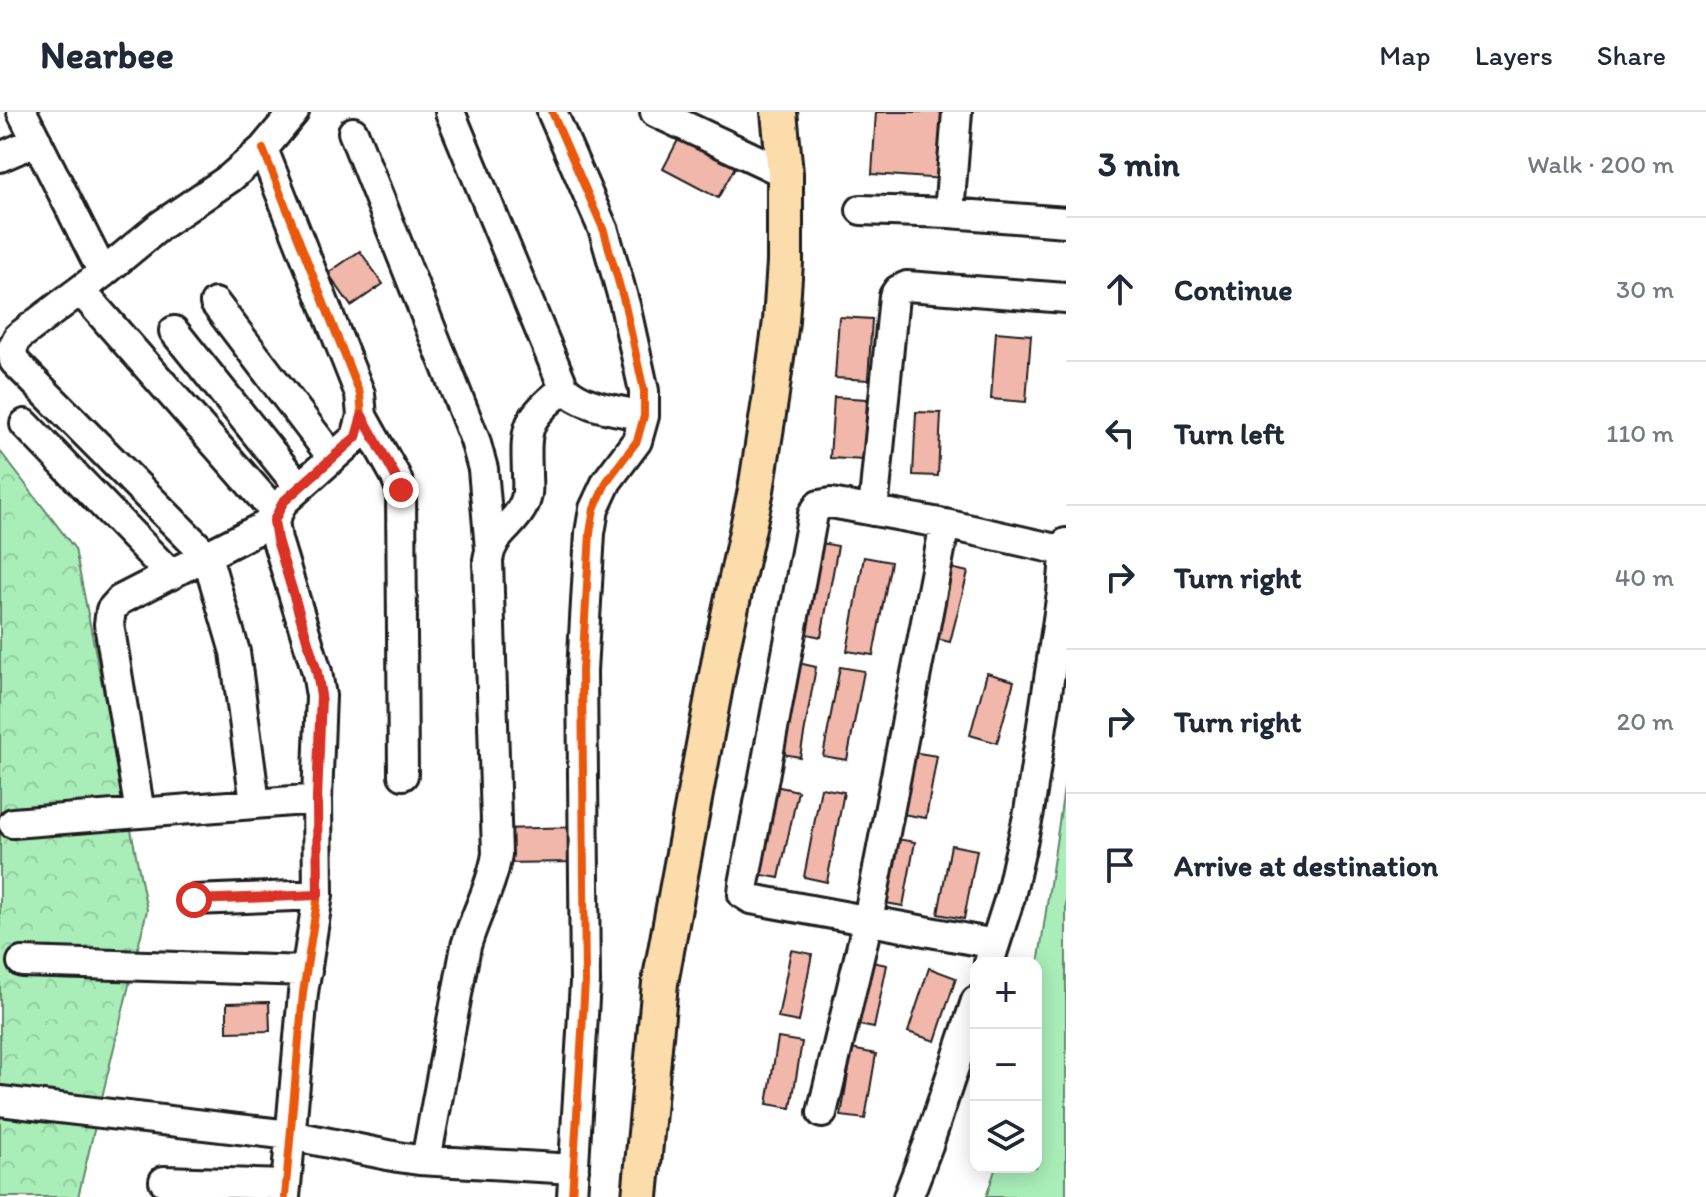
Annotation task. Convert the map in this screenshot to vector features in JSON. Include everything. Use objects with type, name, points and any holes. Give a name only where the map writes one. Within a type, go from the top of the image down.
[{"type":"main road","points":[[640,1197],[660,983],[722,648],[756,490],[781,321],[785,262],[785,173],[779,112]]},
{"type":"street","points":[[22,112],[103,273]]},
{"type":"street","points":[[255,803],[235,652],[207,556],[14,361],[12,349],[18,337],[81,291],[161,225],[230,178],[263,149],[294,112]]},
{"type":"street","points":[[450,112],[564,388],[586,403],[644,416]]},
{"type":"street","points":[[552,112],[604,231],[625,305],[644,391],[644,416],[637,441],[607,481],[594,509],[590,533],[582,671],[585,982],[572,1197]]},
{"type":"street","points":[[655,112],[785,173]]},
{"type":"street","points":[[949,213],[957,112]]},
{"type":"street","points":[[353,132],[475,440],[483,469],[490,549]]},
{"type":"street","points":[[0,157],[37,141]]},
{"type":"street","points":[[164,1181],[285,1191],[307,971],[318,895],[317,799],[321,696],[317,672],[277,540],[276,517],[283,502],[356,437],[362,416],[360,394],[263,149]]},
{"type":"street","points":[[861,210],[1066,222]]},
{"type":"street","points":[[873,511],[894,296],[898,290],[907,286],[1066,298]]},
{"type":"street","points":[[81,291],[276,517]]},
{"type":"street","points":[[215,303],[332,457]]},
{"type":"street","points":[[174,331],[299,487]]},
{"type":"street","points":[[426,1160],[466,946],[493,874],[497,854],[488,560],[495,538],[524,506],[527,497],[526,443],[530,423],[564,388]]},
{"type":"street","points":[[362,416],[401,490],[403,775]]},
{"type":"street","points":[[25,424],[171,575]]},
{"type":"street","points":[[1065,551],[945,524],[831,503],[819,505],[813,514],[743,894],[751,899],[868,920],[992,953],[1010,897],[1029,812],[1062,593],[1066,543]]},
{"type":"street","points":[[140,813],[109,624],[111,610],[120,600],[276,517]]},
{"type":"street","points":[[822,1113],[868,920],[945,524]]},
{"type":"street","points":[[13,823],[317,799]]},
{"type":"street","points":[[194,900],[318,895]]},
{"type":"street","points":[[22,962],[307,971]]},
{"type":"street","points":[[908,1197],[970,1019]]},
{"type":"street","points":[[0,1101],[290,1135],[398,1157],[574,1169]]},
{"type":"green space","points":[[0,451],[75,549],[147,910],[78,1197],[0,1197]]},
{"type":"green space","points":[[1066,775],[1066,1197],[986,1197],[994,1173],[1042,1173],[1042,957],[1039,957]]},
{"type":"building","points":[[876,112],[948,112],[944,179],[872,174]]},
{"type":"building","points":[[679,138],[735,167],[718,198],[663,169]]},
{"type":"building","points":[[360,251],[383,284],[351,306],[328,273]]},
{"type":"building","points":[[839,317],[872,319],[868,380],[835,378]]},
{"type":"building","points":[[996,332],[1031,335],[1026,402],[991,399]]},
{"type":"building","points":[[834,397],[867,399],[864,460],[830,458]]},
{"type":"building","points":[[916,412],[941,413],[938,476],[913,475]]},
{"type":"building","points":[[815,542],[838,546],[821,637],[798,632]]},
{"type":"building","points":[[864,557],[891,562],[873,655],[847,651]]},
{"type":"building","points":[[946,567],[968,572],[950,642],[928,637]]},
{"type":"building","points":[[794,662],[816,667],[800,757],[777,753]]},
{"type":"building","points":[[840,667],[864,671],[847,760],[823,756]]},
{"type":"building","points":[[987,673],[1014,681],[997,743],[970,735]]},
{"type":"building","points":[[912,752],[937,756],[926,818],[902,814]]},
{"type":"building","points":[[775,786],[798,791],[779,878],[757,874]]},
{"type":"building","points":[[821,788],[844,792],[827,882],[804,877]]},
{"type":"building","points":[[579,827],[579,862],[499,863],[499,829]]},
{"type":"building","points":[[891,838],[915,842],[903,906],[880,902]]},
{"type":"building","points":[[951,845],[977,850],[964,919],[938,914]]},
{"type":"building","points":[[791,950],[812,954],[799,1022],[778,1018]]},
{"type":"building","points":[[862,960],[887,965],[874,1028],[849,1023]]},
{"type":"building","points":[[929,968],[956,978],[935,1041],[908,1032]]},
{"type":"building","points":[[269,1002],[270,1031],[227,1032],[227,1003]]},
{"type":"building","points":[[778,1038],[802,1042],[791,1108],[767,1104]]},
{"type":"building","points":[[852,1049],[876,1054],[865,1119],[841,1116]]},
{"type":"cycle path","points":[[552,112],[604,231],[625,305],[644,391],[644,416],[637,441],[607,481],[594,509],[590,533],[582,671],[585,982],[572,1197]]},
{"type":"cycle path","points":[[263,149],[360,394],[362,416],[356,437],[283,502],[274,521],[321,696],[317,799],[318,895],[303,993],[285,1197]]},
{"type":"route","points":[[194,900],[318,895],[317,799],[321,696],[274,521],[283,502],[356,437],[362,416],[401,490]]}]
